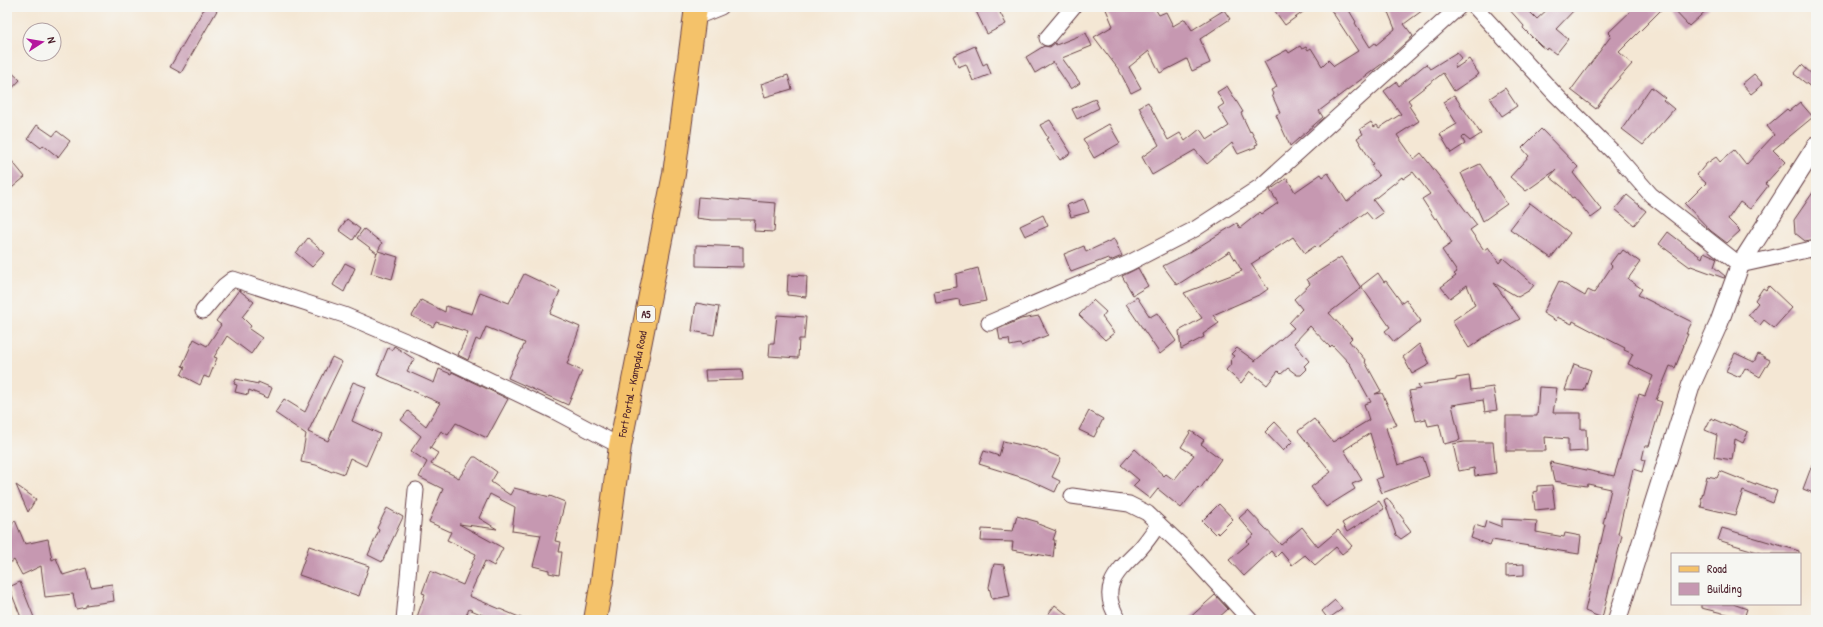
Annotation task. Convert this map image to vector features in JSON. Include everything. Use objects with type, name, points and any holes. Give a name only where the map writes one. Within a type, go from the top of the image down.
[{"type":"main road","name":"Fort Portal - Kampala Road","points":[[595,620],[602,581],[620,446],[674,174],[695,12]]},
{"type":"street","points":[[695,12],[721,7]]},
{"type":"street","points":[[1047,38],[1073,7]]},
{"type":"street","points":[[989,323],[1129,263],[1195,229],[1261,186],[1459,7]]},
{"type":"street","points":[[1475,7],[1555,94],[1615,154],[1651,195],[1740,265]]},
{"type":"street","points":[[1617,620],[1692,385],[1719,323],[1740,265],[1816,146]]},
{"type":"street","points":[[1740,265],[1816,248]]},
{"type":"street","points":[[203,311],[224,286],[233,279],[336,312],[422,348],[554,411],[620,446]]},
{"type":"street","points":[[404,620],[416,490]]},
{"type":"street","points":[[1072,496],[1129,504],[1148,513],[1183,547],[1250,620]]},
{"type":"street","points":[[1120,620],[1113,611],[1110,599],[1111,587],[1117,573],[1145,543],[1159,524]]},
{"type":"building","points":[[205,7],[219,7],[181,73],[170,67]]},
{"type":"building","points":[[974,7],[997,7],[1006,24],[987,34]]},
{"type":"building","points":[[1105,7],[1154,7],[1159,15],[1166,12],[1173,26],[1185,19],[1192,30],[1224,10],[1230,19],[1200,39],[1210,63],[1192,71],[1187,59],[1160,73],[1149,51],[1129,67],[1141,88],[1131,93],[1119,70],[1094,37],[1113,26]]},
{"type":"building","points":[[1272,7],[1310,7],[1285,25]]},
{"type":"building","points":[[1329,7],[1347,7],[1370,47],[1375,43],[1376,45],[1395,29],[1386,7],[1427,7],[1404,24],[1413,36],[1383,63],[1319,111],[1323,117],[1290,146],[1276,115],[1280,113],[1271,90],[1277,87],[1264,62],[1287,50],[1289,53],[1300,46],[1302,49],[1306,47],[1308,50],[1311,48],[1322,66],[1328,60],[1334,66],[1358,51]]},
{"type":"building","points":[[1507,7],[1525,7],[1537,19],[1550,7],[1577,7],[1556,29],[1568,39],[1556,54],[1548,48],[1547,50],[1541,46],[1523,28],[1524,26]]},
{"type":"building","points":[[1635,7],[1664,7],[1619,52],[1632,64],[1610,89],[1596,109],[1571,90],[1611,36],[1608,33]]},
{"type":"building","points":[[1671,7],[1710,7],[1689,26]]},
{"type":"building","points":[[1086,33],[1092,46],[1062,58],[1080,83],[1071,89],[1053,62],[1035,73],[1026,57],[1044,46],[1050,47],[1055,43],[1056,45]]},
{"type":"building","points":[[975,46],[983,65],[987,63],[991,74],[973,81],[966,64],[958,67],[953,56]]},
{"type":"building","points":[[1457,52],[1462,58],[1454,65],[1456,68],[1469,59],[1479,74],[1454,91],[1443,73],[1408,100],[1411,104],[1409,106],[1419,121],[1397,135],[1414,159],[1421,153],[1477,225],[1470,230],[1484,250],[1488,247],[1499,263],[1503,258],[1534,285],[1530,290],[1518,297],[1494,283],[1520,319],[1483,338],[1469,348],[1452,321],[1475,305],[1467,285],[1450,298],[1441,287],[1456,276],[1454,274],[1457,272],[1442,250],[1452,243],[1437,218],[1435,219],[1422,199],[1430,194],[1413,172],[1403,179],[1402,177],[1373,200],[1383,213],[1373,220],[1366,212],[1317,248],[1315,246],[1305,253],[1293,237],[1251,264],[1268,289],[1261,294],[1213,315],[1219,323],[1203,334],[1204,337],[1181,349],[1179,331],[1202,318],[1184,293],[1242,271],[1230,251],[1177,285],[1163,266],[1187,254],[1237,223],[1240,228],[1260,212],[1262,214],[1278,203],[1270,190],[1287,178],[1295,192],[1321,174],[1323,177],[1328,173],[1347,202],[1379,176],[1371,165],[1373,164],[1357,138],[1363,134],[1360,129],[1371,122],[1374,127],[1377,125],[1379,128],[1401,114],[1384,91],[1396,82],[1399,86],[1426,64],[1430,69]]},
{"type":"building","points":[[1802,65],[1816,78],[1816,91],[1794,74]]},
{"type":"building","points":[[7,68],[20,80],[7,94]]},
{"type":"building","points":[[1754,74],[1763,84],[1751,94],[1742,84]]},
{"type":"building","points":[[788,75],[792,89],[765,97],[761,84]]},
{"type":"building","points":[[1227,86],[1243,112],[1241,113],[1250,132],[1251,131],[1258,144],[1255,145],[1256,147],[1238,154],[1232,143],[1207,164],[1195,150],[1152,175],[1142,157],[1159,145],[1139,107],[1148,102],[1168,140],[1180,133],[1185,141],[1200,129],[1207,140],[1229,126],[1218,108],[1224,104],[1217,92]]},
{"type":"building","points":[[1651,87],[1665,98],[1663,100],[1674,109],[1643,145],[1622,129]]},
{"type":"building","points":[[1505,88],[1517,106],[1502,116],[1490,98]]},
{"type":"building","points":[[1454,95],[1481,134],[1470,141],[1464,136],[1462,138],[1465,144],[1451,153],[1440,134],[1457,124],[1443,102]]},
{"type":"building","points":[[1095,99],[1099,108],[1077,119],[1072,109]]},
{"type":"building","points":[[1800,102],[1813,117],[1773,150],[1785,162],[1765,184],[1768,186],[1750,209],[1740,202],[1728,219],[1740,231],[1727,243],[1711,231],[1685,204],[1706,183],[1697,175],[1706,164],[1716,157],[1720,162],[1734,150],[1746,165],[1774,135],[1767,126],[1787,109],[1789,111]]},
{"type":"building","points":[[1050,120],[1071,153],[1060,160],[1046,139],[1048,138],[1040,125]]},
{"type":"building","points":[[1109,124],[1120,143],[1094,158],[1083,139]]},
{"type":"building","points":[[37,125],[53,136],[57,131],[70,141],[58,157],[43,145],[41,148],[28,138]]},
{"type":"building","points":[[1541,129],[1578,167],[1573,173],[1602,210],[1591,218],[1574,197],[1572,198],[1565,189],[1550,177],[1556,170],[1526,191],[1510,177],[1529,156],[1522,148]]},
{"type":"building","points":[[7,155],[25,177],[7,192]]},
{"type":"building","points":[[1480,164],[1507,204],[1483,221],[1461,173]]},
{"type":"building","points":[[1816,188],[1816,239],[1805,241],[1795,233],[1794,220]]},
{"type":"building","points":[[1627,195],[1646,211],[1634,225],[1615,209]]},
{"type":"building","points":[[698,197],[776,203],[774,232],[754,231],[755,220],[712,220],[696,218]]},
{"type":"building","points":[[1084,199],[1089,212],[1071,217],[1067,205]]},
{"type":"building","points":[[1530,203],[1570,233],[1551,258],[1510,229]]},
{"type":"building","points":[[1043,215],[1048,226],[1025,236],[1020,226]]},
{"type":"building","points":[[347,219],[360,229],[353,240],[339,230]]},
{"type":"building","points":[[364,229],[382,243],[378,251],[398,257],[392,279],[371,273],[377,253],[357,238]]},
{"type":"building","points":[[1668,232],[1702,258],[1704,252],[1717,258],[1714,267],[1725,276],[1724,278],[1691,266],[1690,267],[1659,244]]},
{"type":"building","points":[[308,238],[325,253],[312,267],[296,253]]},
{"type":"building","points":[[1114,239],[1122,256],[1110,261],[1108,258],[1071,272],[1064,254],[1084,246],[1086,252]]},
{"type":"building","points":[[696,245],[743,247],[743,267],[696,266]]},
{"type":"building","points":[[1623,250],[1640,262],[1628,279],[1642,289],[1638,295],[1692,322],[1686,334],[1688,334],[1675,368],[1670,366],[1656,400],[1662,402],[1649,446],[1645,446],[1642,459],[1645,460],[1642,472],[1633,469],[1618,534],[1622,535],[1602,618],[1585,611],[1605,524],[1603,524],[1611,489],[1588,484],[1587,486],[1554,481],[1550,462],[1614,476],[1639,394],[1645,396],[1653,376],[1628,364],[1633,354],[1624,350],[1625,348],[1573,321],[1572,324],[1557,317],[1556,321],[1543,313],[1559,281],[1585,296],[1588,290],[1594,293],[1612,266],[1610,264],[1618,253],[1620,254]]},
{"type":"building","points":[[1341,257],[1361,288],[1329,313],[1352,338],[1349,341],[1366,361],[1365,362],[1381,391],[1375,394],[1382,393],[1397,425],[1386,428],[1398,465],[1423,457],[1429,476],[1382,493],[1376,479],[1383,477],[1370,433],[1344,450],[1362,480],[1352,484],[1355,489],[1326,507],[1311,487],[1331,472],[1298,431],[1314,419],[1333,442],[1369,420],[1364,404],[1371,402],[1350,364],[1332,345],[1330,347],[1310,326],[1294,343],[1309,361],[1304,366],[1307,369],[1301,375],[1297,375],[1288,368],[1281,374],[1278,371],[1267,385],[1250,371],[1241,383],[1226,370],[1232,363],[1230,361],[1234,356],[1231,354],[1237,348],[1255,361],[1294,328],[1289,323],[1302,309],[1294,299],[1310,284],[1307,279]]},
{"type":"building","points":[[345,263],[355,268],[344,292],[333,285]]},
{"type":"building","points":[[978,268],[986,301],[960,306],[959,299],[936,303],[934,291],[957,287],[956,274]]},
{"type":"building","points":[[1138,268],[1148,286],[1133,295],[1122,276]]},
{"type":"building","points":[[1378,273],[1384,282],[1386,281],[1402,303],[1406,300],[1421,321],[1394,342],[1385,331],[1390,327],[1361,286]]},
{"type":"building","points":[[524,274],[560,291],[550,314],[580,327],[567,364],[582,371],[568,405],[508,378],[525,343],[486,327],[480,341],[476,339],[468,360],[458,355],[468,332],[436,322],[433,327],[412,316],[421,300],[445,312],[446,306],[472,314],[480,292],[509,303]]},
{"type":"building","points":[[788,275],[807,276],[806,297],[787,295]]},
{"type":"building","points":[[1769,286],[1792,308],[1774,328],[1764,320],[1760,325],[1748,315],[1758,303],[1755,300],[1763,288],[1766,290]]},
{"type":"building","points":[[239,290],[254,302],[242,317],[251,326],[249,329],[262,338],[251,354],[227,336],[214,357],[217,358],[209,378],[204,376],[200,385],[181,375],[185,367],[182,366],[194,339],[207,346],[221,325],[216,321]]},
{"type":"building","points":[[1137,297],[1150,317],[1157,313],[1176,341],[1160,354],[1126,304]]},
{"type":"building","points":[[1093,300],[1106,312],[1102,317],[1114,333],[1105,340],[1079,315]]},
{"type":"building","points":[[696,303],[719,307],[714,335],[692,331]]},
{"type":"building","points":[[777,315],[806,317],[804,339],[799,339],[798,358],[769,356],[770,343],[774,343]]},
{"type":"building","points":[[1039,316],[1048,335],[1021,346],[1020,344],[1010,346],[1009,339],[1000,340],[998,329],[1021,319]]},
{"type":"building","points":[[1419,344],[1430,364],[1412,374],[1403,357]]},
{"type":"building","points":[[394,346],[414,359],[407,371],[434,383],[439,369],[451,374],[452,372],[508,399],[487,438],[456,423],[448,435],[441,431],[430,448],[438,453],[431,464],[459,478],[473,457],[476,457],[497,472],[491,482],[510,495],[514,488],[550,496],[565,502],[555,541],[561,542],[559,552],[562,552],[559,575],[549,573],[549,570],[533,566],[541,535],[512,531],[515,507],[490,494],[479,518],[497,529],[459,524],[503,548],[494,566],[485,561],[469,596],[526,620],[494,620],[469,609],[464,620],[416,620],[425,594],[422,593],[430,571],[463,585],[476,554],[447,540],[451,532],[429,522],[443,489],[419,477],[427,462],[411,451],[421,436],[401,420],[408,411],[426,426],[440,403],[377,375],[388,348],[392,350]]},
{"type":"building","points":[[1735,353],[1754,362],[1758,354],[1770,360],[1760,377],[1745,368],[1740,377],[1726,371]]},
{"type":"building","points":[[332,357],[342,362],[308,432],[328,441],[353,382],[366,387],[352,421],[380,434],[366,466],[350,458],[344,474],[333,470],[332,472],[316,465],[301,462],[306,434],[275,413],[284,399],[305,412]]},
{"type":"building","points":[[1574,364],[1591,370],[1584,391],[1565,390]]},
{"type":"building","points":[[742,369],[743,380],[706,381],[705,370]]},
{"type":"building","points":[[1469,376],[1471,390],[1493,387],[1497,410],[1485,412],[1483,400],[1452,405],[1460,440],[1444,444],[1439,424],[1428,426],[1426,419],[1416,421],[1409,391],[1420,389],[1418,385],[1456,380],[1456,378]]},
{"type":"building","points":[[236,379],[258,384],[258,382],[272,388],[268,398],[249,390],[248,395],[235,392],[237,385],[234,384]]},
{"type":"building","points":[[1539,387],[1557,388],[1553,413],[1581,413],[1581,429],[1586,429],[1587,451],[1568,452],[1568,439],[1545,437],[1546,451],[1506,451],[1506,416],[1537,416]]},
{"type":"building","points":[[1089,411],[1103,419],[1094,437],[1079,430]]},
{"type":"building","points":[[1711,418],[1748,432],[1743,443],[1735,439],[1732,460],[1714,457],[1717,435],[1705,430]]},
{"type":"building","points":[[1275,422],[1293,441],[1283,451],[1265,432]]},
{"type":"building","points":[[1191,431],[1204,440],[1201,444],[1221,459],[1200,489],[1198,487],[1181,508],[1158,489],[1150,499],[1133,486],[1139,480],[1121,465],[1135,449],[1164,476],[1166,474],[1174,480],[1194,455],[1181,447]]},
{"type":"building","points":[[1003,441],[1036,447],[1061,458],[1052,477],[1060,481],[1055,492],[1027,479],[979,464],[984,451],[999,456]]},
{"type":"building","points":[[1464,442],[1493,442],[1496,473],[1475,476],[1474,468],[1459,471],[1453,444]]},
{"type":"building","points":[[1816,457],[1816,494],[1803,489]]},
{"type":"building","points":[[1720,471],[1755,485],[1756,483],[1777,491],[1773,503],[1743,491],[1735,515],[1701,507],[1701,500],[1707,476],[1717,478]]},
{"type":"building","points":[[16,485],[36,499],[28,512]]},
{"type":"building","points":[[1552,485],[1555,508],[1535,510],[1533,492],[1537,491],[1537,486]]},
{"type":"building","points":[[1387,498],[1404,520],[1403,521],[1411,532],[1401,539],[1396,535],[1384,500]]},
{"type":"building","points":[[1379,501],[1384,509],[1347,532],[1342,523]]},
{"type":"building","points":[[1219,504],[1233,519],[1218,534],[1217,532],[1215,534],[1202,521]]},
{"type":"building","points":[[387,508],[403,517],[382,562],[368,555],[379,530],[377,528]]},
{"type":"building","points":[[1248,510],[1281,545],[1302,527],[1318,547],[1338,530],[1352,546],[1342,554],[1336,547],[1315,565],[1305,555],[1292,565],[1281,552],[1276,557],[1271,551],[1244,576],[1229,560],[1249,543],[1247,541],[1254,535],[1239,518]]},
{"type":"building","points":[[1017,516],[1038,522],[1038,524],[1056,531],[1053,540],[1055,540],[1053,557],[1012,550],[1013,542],[981,541],[982,529],[1013,531]]},
{"type":"building","points":[[1502,519],[1537,521],[1536,532],[1564,537],[1565,533],[1581,536],[1579,554],[1492,540],[1490,545],[1471,538],[1475,525],[1484,528],[1486,521],[1502,527]]},
{"type":"building","points":[[15,520],[25,544],[48,539],[52,560],[56,558],[63,575],[86,568],[91,587],[112,584],[114,601],[86,605],[86,607],[76,609],[73,594],[45,597],[41,566],[22,575],[14,560],[7,565],[7,532]]},
{"type":"building","points":[[1722,528],[1799,551],[1799,553],[1761,553],[1718,540]]},
{"type":"building","points":[[309,546],[369,566],[359,596],[299,575]]},
{"type":"building","points":[[994,564],[1004,565],[1010,596],[992,599],[989,587]]},
{"type":"building","points":[[1524,564],[1524,575],[1506,576],[1506,565]]},
{"type":"building","points":[[20,582],[35,620],[22,620],[9,587]]},
{"type":"building","points":[[1215,595],[1228,609],[1216,620],[1187,620]]},
{"type":"building","points":[[1335,600],[1342,609],[1328,619],[1322,611]]},
{"type":"building","points":[[1055,605],[1074,620],[1044,620]]},
{"type":"building","points":[[1701,605],[1736,605],[1747,609],[1744,618],[1701,608]]}]
